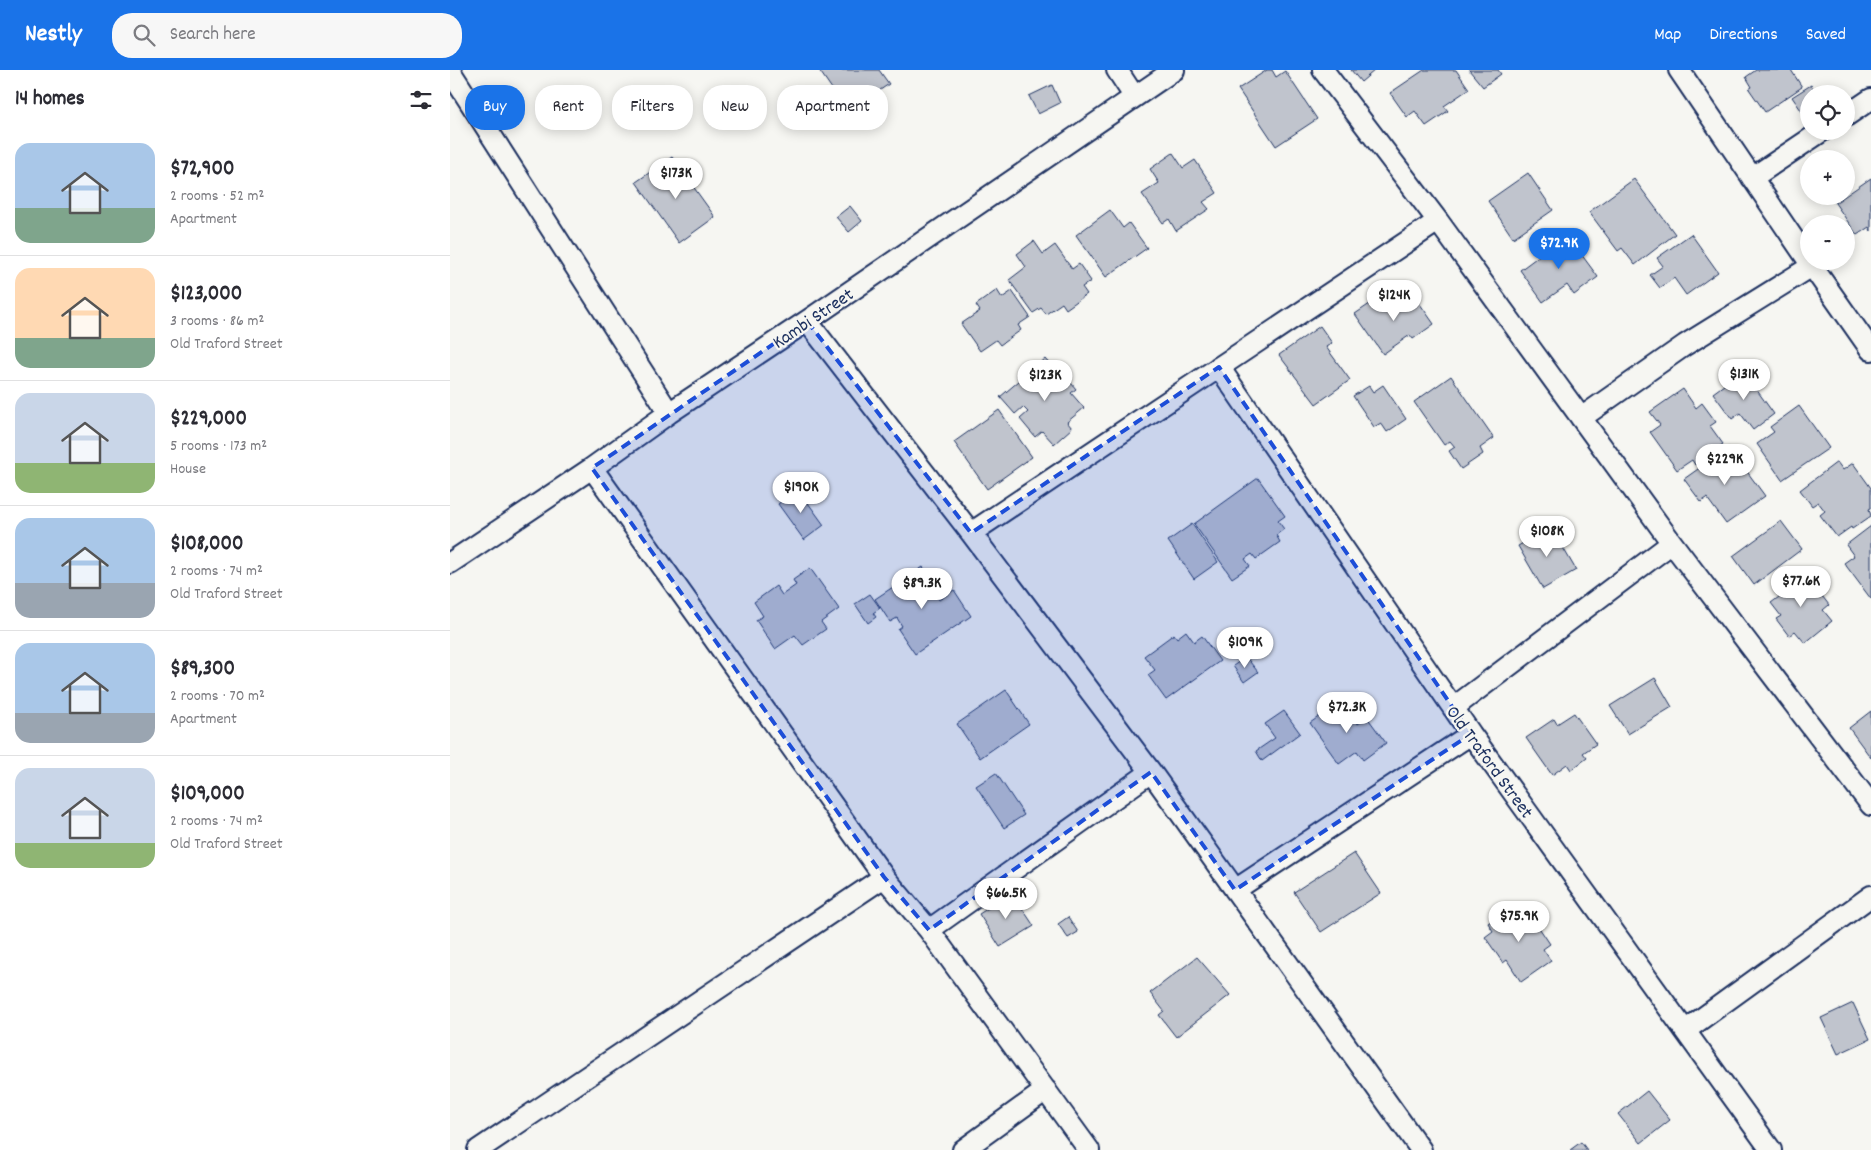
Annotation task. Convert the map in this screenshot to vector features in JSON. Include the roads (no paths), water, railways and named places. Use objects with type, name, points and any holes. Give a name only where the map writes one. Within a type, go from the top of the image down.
[{"type":"street","points":[[1117,70],[1134,96]]},
{"type":"street","name":"Kambi Street","points":[[450,563],[1174,70]]},
{"type":"street","points":[[1323,70],[1438,221],[1672,544],[1871,805]]},
{"type":"street","points":[[1679,70],[1800,248]]},
{"type":"street","points":[[450,71],[669,413]]},
{"type":"street","points":[[1855,110],[1871,99]]},
{"type":"street","points":[[1752,178],[1809,140]]},
{"type":"street","points":[[971,532],[1438,221]]},
{"type":"street","points":[[1581,418],[1684,345],[1806,270]]},
{"type":"street","points":[[1815,270],[1871,350]]},
{"type":"street","points":[[808,321],[971,532],[1151,772],[1421,1150]]},
{"type":"street","name":"Old Traford Street","points":[[1219,367],[1452,708],[1771,1150]]},
{"type":"street","points":[[592,468],[884,877],[929,930],[1089,1150]]},
{"type":"street","points":[[1452,708],[1672,544]]},
{"type":"street","points":[[1235,890],[1471,734]]},
{"type":"street","points":[[929,930],[1151,772]]},
{"type":"street","points":[[478,1150],[884,877]]},
{"type":"street","points":[[1686,1030],[1871,896]]},
{"type":"street","points":[[963,1150],[1046,1090]]}]
